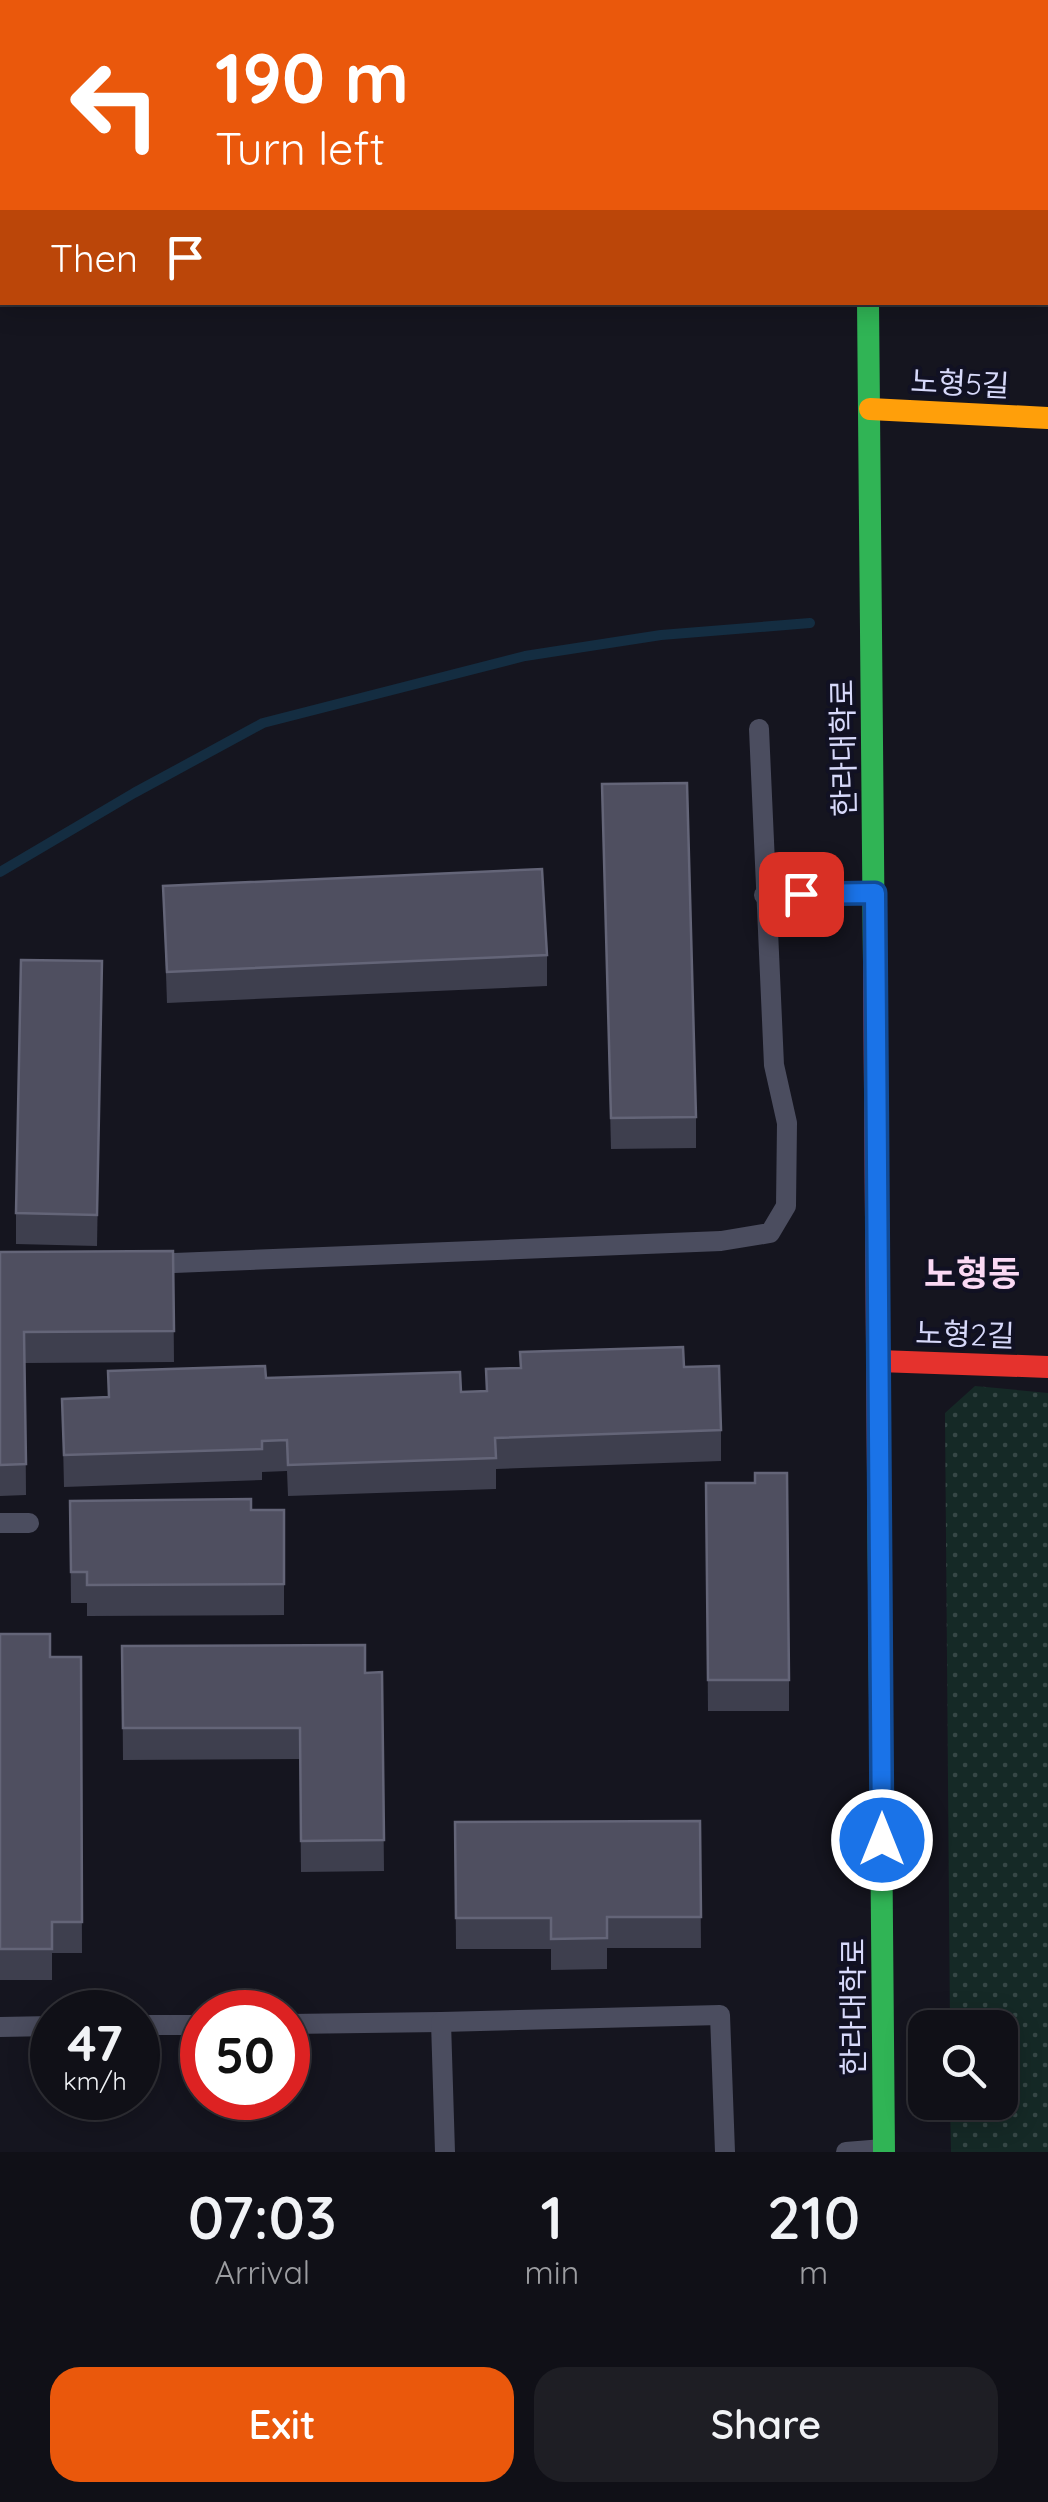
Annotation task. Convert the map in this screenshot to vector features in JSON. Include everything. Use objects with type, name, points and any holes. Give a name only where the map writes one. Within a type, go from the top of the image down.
[{"type":"main road","name":"한라대학로","points":[[868,305],[884,2151]]},
{"type":"main road","name":"노형5길","points":[[870,409],[1048,418]]},
{"type":"main road","name":"노형2길","points":[[879,1362],[1048,1367]]},
{"type":"lane","points":[[136,1264],[721,1241],[770,1234],[786,1206],[788,1123],[774,1065],[759,728]]},
{"type":"lane","points":[[764,894],[875,893]]},
{"type":"lane","points":[[0,1523],[29,1523]]},
{"type":"lane","points":[[310,2024],[720,2015],[725,2152]]},
{"type":"lane","points":[[441,2022],[445,2152]]},
{"type":"lane","points":[[0,2026],[30,2026]]},
{"type":"lane","points":[[846,2152],[884,2151]]},
{"type":"green space","points":[[975,1386],[1048,1393],[1048,2152],[951,2152],[950,2120],[1018,2120],[1018,2010],[950,2010],[945,1413]]},
{"type":"building","points":[[687,783],[696,1117],[611,1118],[602,784]]},
{"type":"building","points":[[542,869],[547,955],[167,972],[163,886]]},
{"type":"building","points":[[21,960],[102,961],[97,1215],[16,1213]]},
{"type":"building","points":[[173,1251],[174,1331],[24,1332],[26,1464],[0,1465],[0,1252]]},
{"type":"building","points":[[683,1347],[684,1367],[719,1366],[721,1430],[495,1438],[496,1458],[288,1465],[287,1440],[262,1441],[262,1449],[64,1455],[62,1399],[109,1397],[108,1371],[265,1366],[266,1378],[460,1372],[461,1392],[487,1391],[486,1369],[521,1368],[520,1352]]},
{"type":"building","points":[[755,1473],[787,1473],[789,1680],[708,1680],[706,1483],[755,1483]]},
{"type":"building","points":[[251,1499],[251,1510],[284,1510],[284,1584],[87,1585],[87,1572],[71,1572],[70,1501]]},
{"type":"building","points":[[0,1634],[50,1634],[50,1657],[81,1657],[82,1922],[52,1922],[52,1949],[0,1949]]},
{"type":"building","points":[[365,1645],[365,1673],[382,1672],[384,1840],[301,1841],[300,1728],[123,1728],[122,1646]]},
{"type":"building","points":[[700,1821],[701,1917],[607,1917],[607,1938],[551,1939],[551,1918],[456,1918],[455,1822]]},
{"type":"waterway","points":[[0,872],[263,723],[525,656],[661,635],[810,623]]},
{"type":"traffic: fast","points":[[868,305],[874,962]]},
{"type":"traffic: fast","points":[[878,1473],[884,2152]]},
{"type":"traffic: slow","points":[[870,409],[1048,418]]},
{"type":"traffic: jam","points":[[874,962],[878,1473]]},
{"type":"traffic: jam","points":[[879,1361],[1048,1367]]},
{"type":"district","name":"노형동","points":[[972,1273]]},
{"type":"route","points":[[801,894],[875,893],[882,1840]]}]
